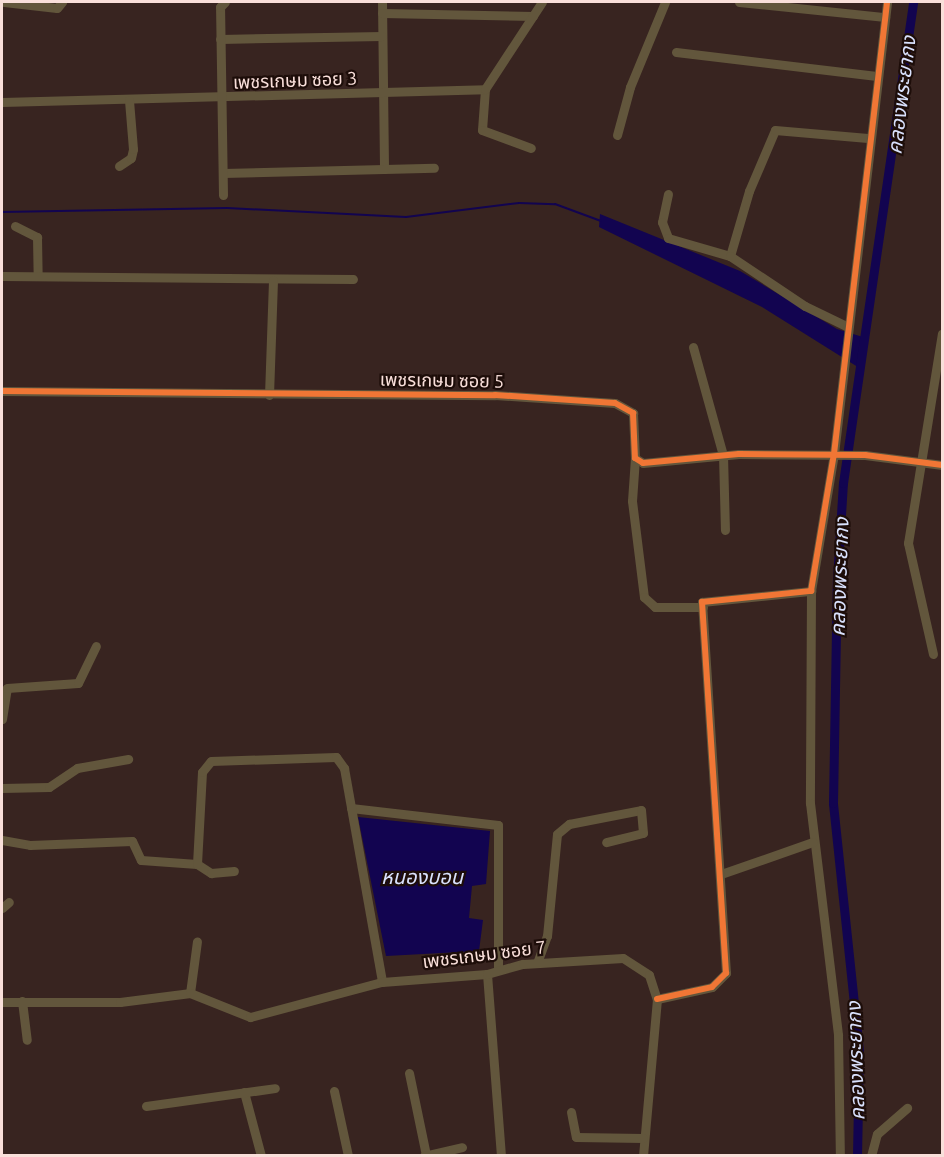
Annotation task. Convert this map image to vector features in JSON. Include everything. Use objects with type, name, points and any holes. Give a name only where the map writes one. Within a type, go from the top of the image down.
[{"type":"street","points":[[4,2],[57,8],[62,2]]},
{"type":"street","points":[[223,195],[220,7],[225,2]]},
{"type":"street","points":[[382,2],[384,169]]},
{"type":"street","points":[[531,148],[486,135],[480,122],[485,89],[542,2]]},
{"type":"street","points":[[617,135],[630,87],[665,2]]},
{"type":"street","points":[[739,2],[813,4],[885,17]]},
{"type":"street","points":[[840,1155],[838,1035],[813,842],[811,591],[836,454],[846,326],[867,138],[887,2]]},
{"type":"street","points":[[382,13],[533,16]]},
{"type":"street","points":[[220,39],[382,36]]},
{"type":"street","points":[[676,52],[877,76]]},
{"type":"street","name":"เพชรเกษม ซอย 3","points":[[2,102],[221,99],[485,89]]},
{"type":"street","points":[[119,166],[131,158],[133,149],[129,100]]},
{"type":"street","points":[[730,256],[749,191],[775,130],[867,138]]},
{"type":"street","points":[[223,173],[434,168]]},
{"type":"street","points":[[668,194],[662,222],[668,238],[730,256],[815,312],[846,326]]},
{"type":"street","points":[[15,226],[37,237],[38,276]]},
{"type":"street","points":[[2,276],[353,279]]},
{"type":"street","points":[[269,395],[273,280]]},
{"type":"street","points":[[933,654],[908,543],[919,462],[942,334]]},
{"type":"street","points":[[693,347],[723,455],[725,530]]},
{"type":"street","name":"เพชรเกษม ซอย 5","points":[[2,391],[269,395],[484,394],[615,403],[635,420],[632,501],[644,597],[655,607],[703,607],[702,602],[811,591]]},
{"type":"street","points":[[635,458],[652,464],[723,455],[836,454],[865,455],[942,465]]},
{"type":"street","points":[[657,999],[722,981],[721,874],[703,607]]},
{"type":"street","points":[[2,719],[7,688],[78,683],[96,646]]},
{"type":"street","points":[[197,864],[202,772],[211,761],[329,755],[344,768],[382,982]]},
{"type":"street","points":[[2,788],[49,787],[77,768],[128,759]]},
{"type":"street","points":[[351,808],[498,825],[498,970]]},
{"type":"street","points":[[537,963],[547,936],[556,834],[569,824],[641,810],[643,833],[606,842]]},
{"type":"street","points":[[2,840],[30,845],[132,842],[141,860],[197,864],[211,873],[234,871]]},
{"type":"street","points":[[721,874],[813,842]]},
{"type":"street","points":[[190,993],[197,941]]},
{"type":"street","name":"เพชรเกษม ซอย 7","points":[[2,1002],[120,1002],[190,993],[250,1017],[382,982],[487,974],[537,963],[623,958],[649,975],[657,999],[643,1155]]},
{"type":"street","points":[[487,974],[501,1155]]},
{"type":"street","points":[[22,1001],[27,1040]]},
{"type":"street","points":[[409,1073],[425,1155],[462,1147]]},
{"type":"street","points":[[146,1106],[275,1088]]},
{"type":"street","points":[[334,1091],[348,1155]]},
{"type":"street","points":[[244,1092],[261,1155]]},
{"type":"street","points":[[871,1155],[877,1134],[907,1108]]},
{"type":"street","points":[[571,1112],[576,1137],[643,1138]]},
{"type":"water","points":[[600,214],[740,271],[837,329],[866,338],[861,369],[762,307],[599,227]]},
{"type":"water","name":"หนองบอน","points":[[358,817],[490,831],[486,884],[472,886],[469,918],[483,920],[479,951],[386,956]]},
{"type":"waterway","name":"คลองพระยากง","points":[[857,1156],[859,1051],[833,803],[837,580],[843,483],[913,2]]},
{"type":"waterway","points":[[2,212],[227,208],[406,217],[519,203],[555,204],[601,221]]},
{"type":"cycle path","points":[[657,999],[712,987],[726,973],[702,602],[811,591],[834,454],[887,2]]},
{"type":"cycle path","points":[[2,391],[495,395],[615,403],[633,413],[635,458],[643,463],[739,454],[865,455],[942,465]]}]
